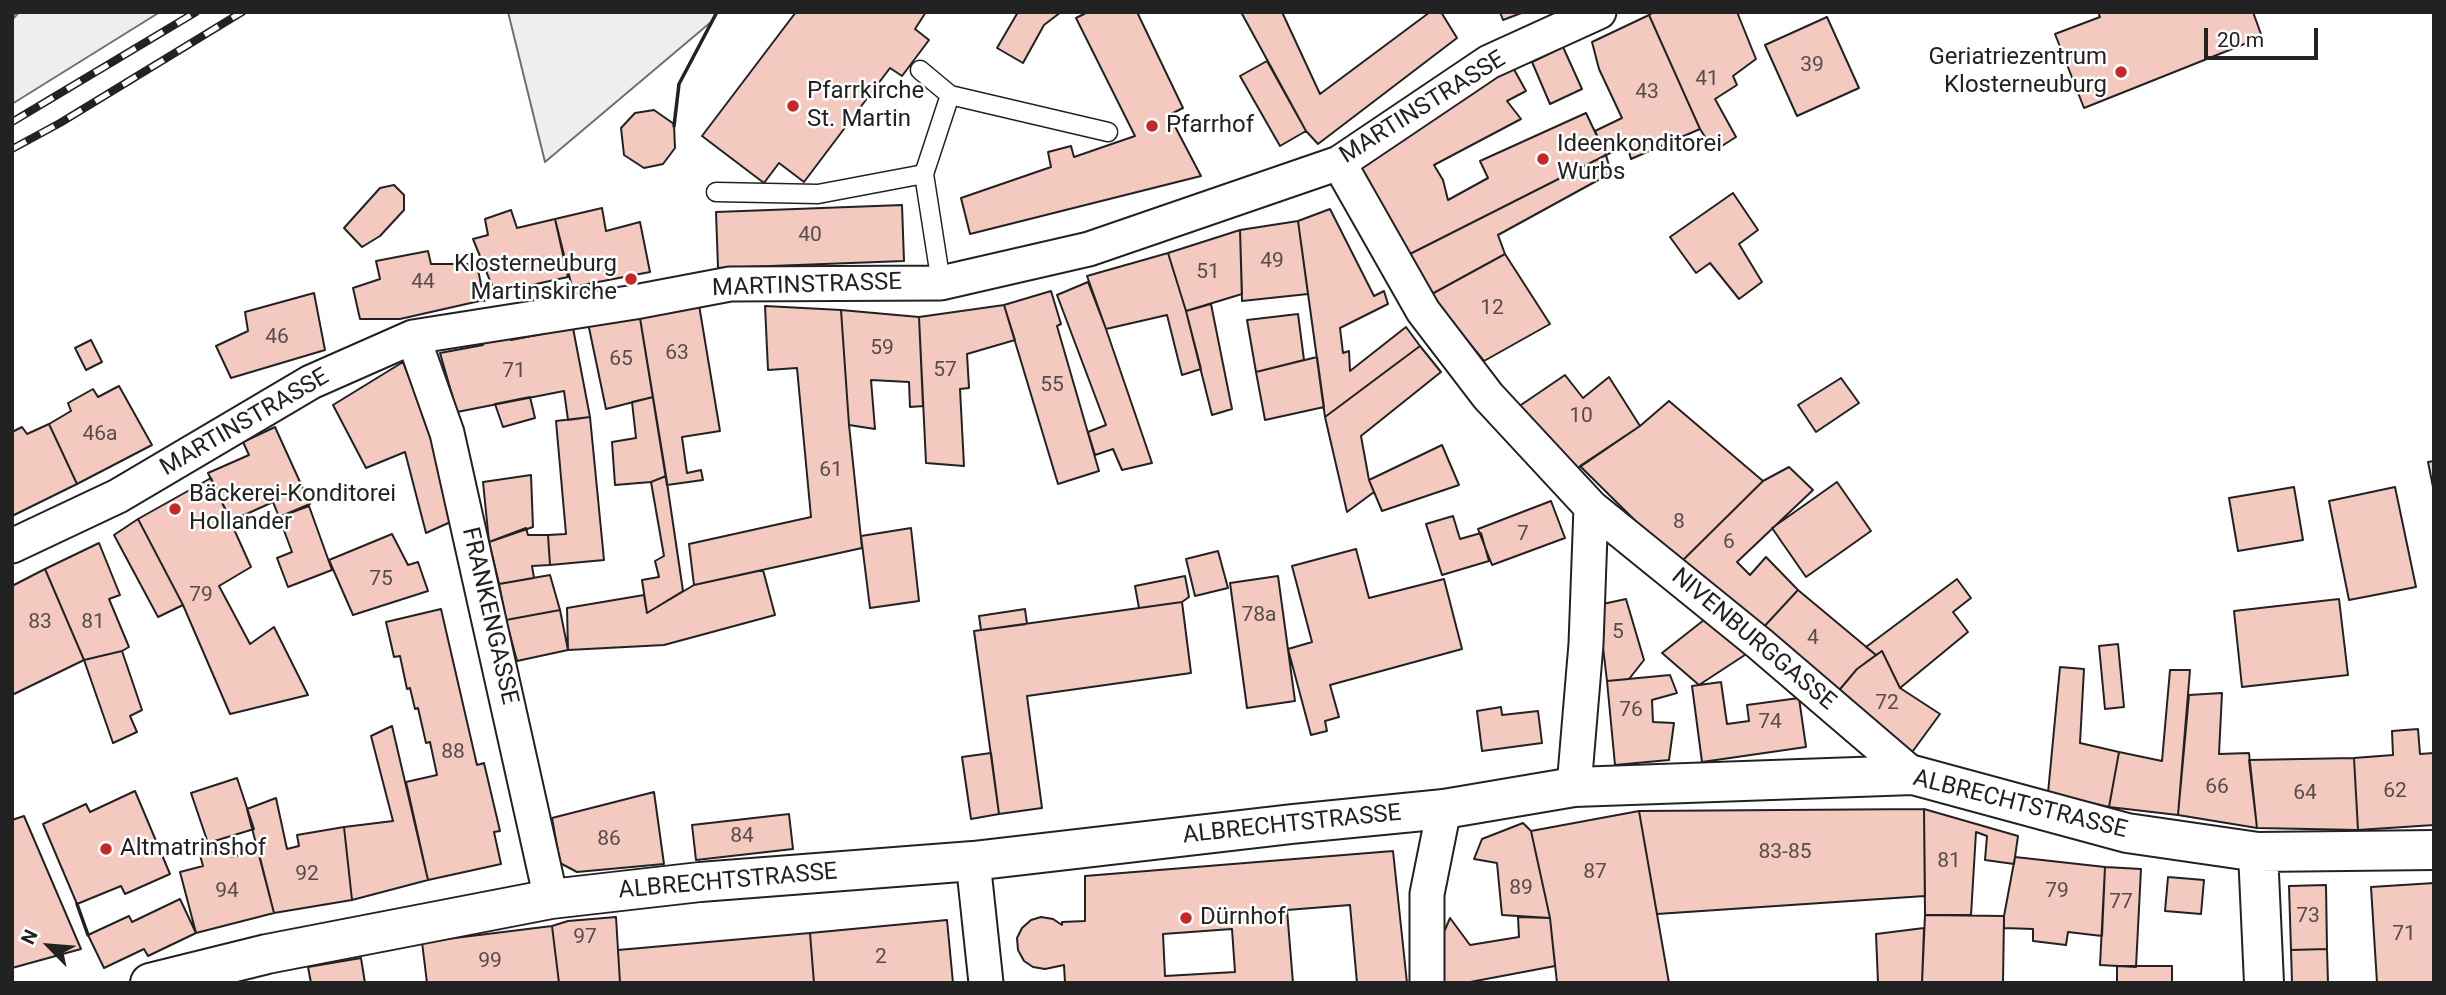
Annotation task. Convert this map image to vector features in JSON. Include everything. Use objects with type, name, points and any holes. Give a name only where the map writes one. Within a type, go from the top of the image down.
[{"type":"main road","name":"ALBRECHTSTRASSE","points":[[150,983],[267,954],[551,900],[700,882],[973,861],[1444,809],[1574,787],[1913,775],[2127,832],[2258,852],[2434,850]]},
{"type":"main road","points":[[2258,852],[2264,983]]},
{"type":"street","name":"MARTINSTRASSE","points":[[12,546],[118,496],[310,382],[413,337],[730,284],[941,283],[1089,250],[1339,163],[1489,62],[1599,12]]},
{"type":"street","name":"NIVENBURGGASSE","points":[[1339,163],[1423,311],[1488,396],[1591,507],[1760,644],[1913,775]]},
{"type":"street","name":"FRANKENGASSE","points":[[413,337],[447,433],[551,900]]},
{"type":"street","points":[[1574,787],[1586,644],[1591,507]]},
{"type":"street","points":[[1427,983],[1427,894],[1444,809]]},
{"type":"street","points":[[973,861],[986,983]]},
{"type":"lane","points":[[920,70],[950,95],[1108,132]]},
{"type":"lane","points":[[941,283],[924,174],[950,95]]},
{"type":"lane","points":[[716,192],[818,194],[924,174]]},
{"type":"shaded area","points":[[19,12],[160,12],[12,104],[12,20]]},
{"type":"shaded area","points":[[508,12],[717,12],[711,22],[545,162]]},
{"type":"building","name":"Pfarrkirche St. Martin","points":[[796,12],[926,12],[915,29],[929,40],[902,76],[890,68],[804,182],[779,163],[764,183],[702,136]]},
{"type":"building","points":[[1018,12],[1061,12],[1044,25],[1023,63],[997,48]]},
{"type":"building","name":"Pfarrhof","points":[[1088,12],[1137,12],[1183,108],[1169,115],[1201,176],[970,234],[961,198],[1051,167],[1048,152],[1071,146],[1074,157],[1135,136],[1076,18]]},
{"type":"building","points":[[1241,12],[1282,12],[1320,94],[1430,12],[1441,12],[1457,38],[1318,144],[1306,131]]},
{"type":"building","points":[[1500,12],[1524,12],[1503,20]]},
{"type":"building","points":[[1654,12],[1737,12],[1756,59],[1733,76],[1737,85],[1715,99],[1736,137],[1714,151],[1700,129],[1649,15]]},
{"type":"building","name":"Geriatriezentrum Klosterneuburg","points":[[2098,12],[2253,12],[2262,37],[2084,108],[2055,34],[2100,17]]},
{"type":"building","points":[[1649,15],[1700,129],[1631,159],[1627,145],[1606,155],[1595,131],[1622,118],[1599,69],[1592,42]]},
{"type":"building","points":[[1827,17],[1859,88],[1797,116],[1765,45]]},
{"type":"building","points":[[1563,47],[1582,89],[1550,104],[1532,62]]},
{"type":"building","points":[[1267,61],[1306,131],[1280,146],[1240,76]]},
{"type":"building","name":"Ideenkonditorei Wurbs","points":[[1511,64],[1526,91],[1507,101],[1521,119],[1434,165],[1443,180],[1448,200],[1488,178],[1480,161],[1586,113],[1606,155],[1406,256],[1360,177],[1363,156]]},
{"type":"building","points":[[654,110],[674,124],[675,148],[663,164],[644,168],[624,155],[621,128],[635,113]]},
{"type":"building","points":[[1606,155],[1611,173],[1498,235],[1505,254],[1430,295],[1406,256]]},
{"type":"building","points":[[394,185],[404,195],[404,210],[380,236],[362,247],[344,228],[380,188]]},
{"type":"building","points":[[1733,193],[1758,230],[1739,244],[1762,282],[1739,299],[1710,263],[1696,273],[1670,237]]},
{"type":"building","points":[[902,205],[904,261],[718,268],[716,212]]},
{"type":"building","points":[[602,208],[606,231],[640,222],[650,272],[572,287],[555,219]]},
{"type":"building","points":[[1330,209],[1374,296],[1384,291],[1388,304],[1340,328],[1343,353],[1349,351],[1350,371],[1406,327],[1420,346],[1325,417],[1298,221]]},
{"type":"building","points":[[511,210],[517,228],[555,219],[568,277],[495,293],[473,239],[488,235],[485,219]]},
{"type":"building","points":[[1298,221],[1308,294],[1242,301],[1240,230]]},
{"type":"building","points":[[1240,230],[1242,294],[1186,311],[1168,253]]},
{"type":"building","points":[[428,251],[431,264],[477,264],[484,300],[400,319],[360,319],[353,288],[380,279],[376,261]]},
{"type":"building","points":[[1168,253],[1201,369],[1182,375],[1167,315],[1106,329],[1087,276]]},
{"type":"building","points":[[1505,254],[1550,324],[1484,361],[1430,295]]},
{"type":"building","points":[[1088,282],[1152,463],[1122,470],[1113,449],[1095,455],[1088,432],[1106,425],[1057,295]]},
{"type":"building","points":[[1051,291],[1061,324],[1057,326],[1099,471],[1058,484],[1004,305]]},
{"type":"building","points":[[314,293],[325,350],[231,378],[216,346],[248,331],[245,312]]},
{"type":"building","points":[[1211,304],[1232,409],[1212,415],[1186,311]]},
{"type":"building","points":[[699,305],[720,431],[682,437],[687,473],[701,470],[703,480],[667,485],[639,312]]},
{"type":"building","points":[[1004,305],[1015,340],[967,354],[969,388],[960,389],[964,466],[926,463],[919,317]]},
{"type":"building","points":[[765,306],[841,310],[849,425],[862,548],[694,585],[689,544],[811,517],[797,368],[768,370]]},
{"type":"building","points":[[841,310],[919,317],[923,406],[910,407],[909,382],[871,380],[875,429],[849,425]]},
{"type":"building","points":[[639,312],[653,397],[606,409],[588,323]]},
{"type":"building","points":[[1298,314],[1304,360],[1256,372],[1247,320]]},
{"type":"building","points":[[573,328],[590,417],[568,420],[564,391],[457,412],[440,353],[483,345],[484,339],[510,334],[511,340]]},
{"type":"building","points":[[91,340],[102,362],[86,370],[75,348]]},
{"type":"building","points":[[1420,346],[1441,372],[1361,436],[1369,480],[1374,492],[1347,512],[1325,417]]},
{"type":"building","points":[[1317,357],[1324,407],[1265,420],[1256,372]]},
{"type":"building","points":[[403,362],[431,432],[455,520],[426,533],[405,452],[366,468],[333,405]]},
{"type":"building","points":[[1565,375],[1583,398],[1609,377],[1640,426],[1577,469],[1518,407]]},
{"type":"building","points":[[1841,378],[1859,403],[1816,432],[1798,405]]},
{"type":"building","points":[[119,386],[152,445],[77,484],[49,424],[71,411],[68,403],[93,389],[98,397]]},
{"type":"building","points":[[530,397],[535,418],[503,427],[495,404]]},
{"type":"building","points":[[653,397],[666,476],[651,482],[615,485],[612,442],[636,438],[632,402]]},
{"type":"building","points":[[1669,401],[1763,481],[1679,564],[1580,466],[1640,426]]},
{"type":"building","points":[[590,417],[604,560],[550,565],[548,535],[566,534],[556,421]]},
{"type":"building","points":[[49,424],[77,484],[12,516],[12,432],[22,427],[27,434]]},
{"type":"building","points":[[275,427],[310,504],[279,517],[273,502],[231,521],[208,473],[249,455],[243,442]]},
{"type":"building","points":[[1442,445],[1459,485],[1382,511],[1369,480]]},
{"type":"building","points":[[2434,461],[2434,492],[2428,462]]},
{"type":"building","points":[[1789,467],[1813,490],[1737,562],[1750,575],[1766,557],[1798,590],[1760,631],[1679,564],[1763,481]]},
{"type":"building","points":[[531,475],[533,527],[489,542],[483,482]]},
{"type":"building","points":[[666,476],[683,591],[647,613],[642,580],[659,577],[655,561],[664,556],[651,482]]},
{"type":"building","points":[[211,478],[251,567],[219,586],[250,644],[274,627],[308,695],[230,714],[183,605],[138,519]]},
{"type":"building","points":[[1837,482],[1871,531],[1806,577],[1772,528]]},
{"type":"building","points":[[2294,487],[2303,540],[2238,551],[2229,498]]},
{"type":"building","points":[[2395,487],[2416,587],[2349,600],[2329,501]]},
{"type":"building","points":[[1551,501],[1565,538],[1492,565],[1478,529]]},
{"type":"building","points":[[309,506],[332,570],[288,587],[277,558],[292,552],[279,517]]},
{"type":"building","points":[[1453,516],[1460,539],[1481,533],[1489,561],[1442,575],[1426,524]]},
{"type":"building","points":[[138,519],[183,605],[158,617],[114,535]]},
{"type":"building","points":[[526,528],[528,535],[548,535],[550,565],[532,566],[534,578],[499,584],[489,542]]},
{"type":"building","points":[[911,528],[919,601],[870,608],[861,536]]},
{"type":"building","points":[[392,534],[408,565],[418,562],[428,591],[353,615],[329,560]]},
{"type":"building","points":[[99,543],[120,595],[109,599],[129,647],[84,660],[45,569]]},
{"type":"building","points":[[1356,549],[1369,598],[1444,579],[1462,649],[1330,685],[1339,717],[1325,721],[1327,731],[1311,735],[1288,649],[1312,642],[1292,566]]},
{"type":"building","points":[[1218,551],[1228,588],[1195,596],[1186,559]]},
{"type":"building","points":[[45,569],[84,660],[12,695],[12,586]]},
{"type":"building","points":[[763,570],[775,615],[664,645],[568,650],[567,608],[644,595],[647,613],[694,585]]},
{"type":"building","points":[[550,575],[560,610],[506,620],[499,584]]},
{"type":"building","points":[[1185,576],[1189,597],[1182,602],[1139,608],[1135,586]]},
{"type":"building","points":[[1278,576],[1295,701],[1247,708],[1230,583]]},
{"type":"building","points":[[1957,579],[1971,598],[1953,612],[1968,632],[1900,688],[1882,651],[1876,655],[1866,647]]},
{"type":"building","points":[[1798,590],[1876,655],[1857,669],[1836,694],[1760,631]]},
{"type":"building","points":[[1626,599],[1644,660],[1629,679],[1607,681],[1598,605]]},
{"type":"building","points":[[2339,599],[2348,675],[2242,687],[2234,611]]},
{"type":"building","points":[[1182,602],[1191,673],[1027,696],[1042,808],[999,814],[974,631]]},
{"type":"building","points":[[441,609],[477,765],[484,763],[500,831],[494,832],[501,864],[428,880],[406,782],[437,775],[430,742],[426,743],[418,708],[415,709],[410,688],[407,689],[400,656],[394,657],[386,622]]},
{"type":"building","points":[[1025,609],[1027,624],[981,630],[979,616]]},
{"type":"building","points":[[560,610],[568,650],[517,661],[506,620]]},
{"type":"building","points":[[1709,616],[1751,651],[1699,685],[1662,653]]},
{"type":"building","points":[[2118,644],[2124,707],[2105,709],[2099,646]]},
{"type":"building","points":[[122,651],[142,710],[130,716],[137,732],[113,743],[84,660]]},
{"type":"building","points":[[1882,651],[1900,688],[1940,714],[1910,755],[1836,694],[1857,669]]},
{"type":"building","points":[[2060,667],[2084,669],[2080,743],[2119,752],[2109,807],[2048,793]]},
{"type":"building","points":[[2170,670],[2190,670],[2178,815],[2109,807],[2119,752],[2162,761]]},
{"type":"building","points":[[1670,675],[1677,693],[1652,700],[1653,722],[1674,723],[1669,760],[1615,765],[1607,681]]},
{"type":"building","points":[[1721,682],[1727,724],[1749,721],[1747,705],[1799,698],[1806,747],[1702,762],[1692,686]]},
{"type":"building","points":[[2222,693],[2219,754],[2249,753],[2257,828],[2178,815],[2189,695]]},
{"type":"building","points":[[1501,707],[1502,715],[1538,711],[1542,743],[1482,751],[1477,711]]},
{"type":"building","points":[[392,726],[428,880],[352,900],[344,827],[393,821],[371,736]]},
{"type":"building","points":[[2418,729],[2420,754],[2434,753],[2434,825],[2358,830],[2354,758],[2393,755],[2392,731]]},
{"type":"building","points":[[991,753],[999,814],[971,819],[962,757]]},
{"type":"building","points":[[2354,758],[2358,830],[2257,828],[2249,760]]},
{"type":"building","points":[[237,778],[254,829],[208,843],[191,793]]},
{"type":"building","name":"Altmatrinshof","points":[[135,791],[170,874],[125,894],[121,886],[77,904],[43,824],[86,804],[90,812]]},
{"type":"building","points":[[654,792],[664,864],[577,872],[560,863],[552,818]]},
{"type":"building","points":[[276,798],[287,849],[299,846],[297,835],[344,827],[352,900],[274,913],[247,809]]},
{"type":"building","points":[[1924,809],[1925,896],[1657,914],[1639,811]]},
{"type":"building","points":[[1924,809],[2018,836],[2014,864],[1985,860],[1987,836],[1976,832],[1971,915],[1925,915]]},
{"type":"building","points":[[1639,811],[1669,983],[1557,983],[1550,918],[1531,831]]},
{"type":"building","points":[[789,814],[793,849],[696,860],[692,825]]},
{"type":"building","points":[[24,816],[81,949],[12,968],[12,820]]},
{"type":"building","points":[[1523,823],[1531,831],[1550,918],[1502,915],[1497,863],[1474,859],[1482,839]]},
{"type":"building","points":[[230,847],[232,857],[258,850],[274,913],[196,933],[180,872],[203,866],[200,855]]},
{"type":"building","name":"Dürnhof","points":[[1393,851],[1407,983],[1357,983],[1350,905],[1287,910],[1293,983],[1065,983],[1064,965],[1045,969],[1033,967],[1024,961],[1018,950],[1017,938],[1022,928],[1031,920],[1041,917],[1053,919],[1062,925],[1062,922],[1085,921],[1085,876]],"holes":[[[1232,929],[1235,972],[1165,976],[1163,934]]]},
{"type":"building","points":[[2015,857],[2105,867],[2102,936],[2068,932],[2066,945],[2033,941],[2033,929],[2004,928]]},
{"type":"building","points":[[2105,867],[2141,869],[2136,967],[2100,965]]},
{"type":"building","points":[[2168,877],[2204,880],[2201,914],[2165,911]]},
{"type":"building","points":[[2434,883],[2434,983],[2377,983],[2371,887]]},
{"type":"building","points":[[2326,885],[2327,949],[2291,950],[2289,886]]},
{"type":"building","points":[[180,899],[196,933],[148,956],[144,949],[104,968],[88,935],[129,916],[132,922]]},
{"type":"building","points":[[1925,915],[2004,916],[2003,983],[1922,983]]},
{"type":"building","points":[[616,917],[620,983],[559,983],[552,926],[568,921]]},
{"type":"building","points":[[1518,917],[1550,918],[1555,966],[1465,983],[1437,983],[1436,951],[1450,918],[1470,945],[1519,937]]},
{"type":"building","points":[[947,920],[953,983],[814,983],[810,933]]},
{"type":"building","points":[[552,926],[559,983],[427,983],[422,942]]},
{"type":"building","points":[[1924,928],[1922,983],[1878,983],[1876,934]]},
{"type":"building","points":[[810,933],[814,983],[620,983],[618,950]]},
{"type":"building","points":[[2327,949],[2328,983],[2292,983],[2291,950]]},
{"type":"building","points":[[361,958],[365,983],[311,983],[308,967]]},
{"type":"building","points":[[2117,966],[2172,966],[2172,983],[2117,983]]},
{"type":"railway","points":[[12,122],[196,12]]},
{"type":"railway","points":[[12,149],[60,123],[242,12]]},
{"type":"wall","points":[[12,15],[15,12]]},
{"type":"wall","points":[[674,126],[679,84],[717,12]]},
{"type":"wall","points":[[484,300],[496,297],[495,293]]},
{"type":"wall","points":[[77,904],[88,935]]},
{"type":"place","name":"Geriatriezentrum Klosterneuburg","points":[[2121,72]]},
{"type":"place","name":"Pfarrkirche St. Martin","points":[[793,106]]},
{"type":"place","name":"Pfarrhof","points":[[1152,126]]},
{"type":"place","name":"Ideenkonditorei Wurbs","points":[[1543,159]]},
{"type":"place","name":"Klosterneuburg Martinskirche","points":[[631,279]]},
{"type":"place","name":"Bäckerei-Konditorei Hollander","points":[[175,509]]},
{"type":"place","name":"Altmatrinshof","points":[[106,849]]},
{"type":"place","name":"Dürnhof","points":[[1186,918]]}]
